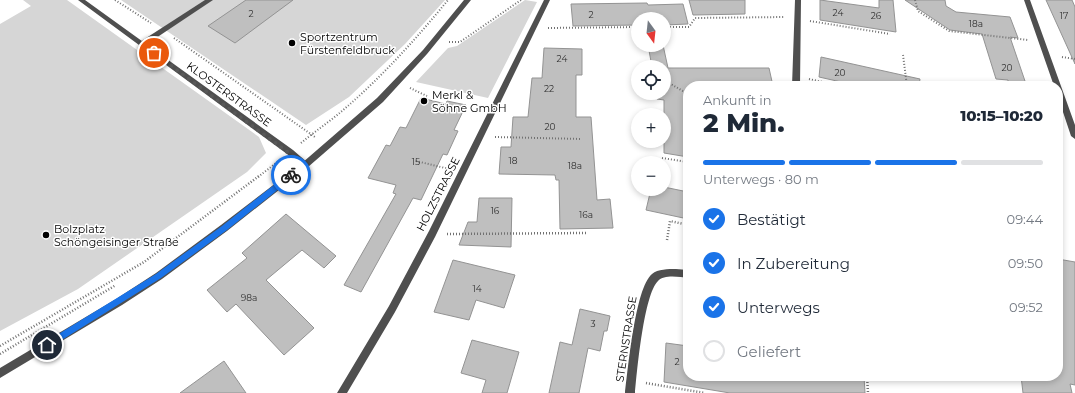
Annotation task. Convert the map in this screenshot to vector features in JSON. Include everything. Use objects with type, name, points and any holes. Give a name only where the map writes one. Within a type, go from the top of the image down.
[{"type":"street","name":"KLOSTERSTRASSE","points":[[81,0],[305,165]]},
{"type":"street","points":[[142,44],[210,0]]},
{"type":"street","points":[[0,373],[119,302],[159,276],[305,165],[380,100],[443,32],[468,0]]},
{"type":"street","name":"HOLZSTRASSE","points":[[342,393],[392,309],[432,234],[547,0]]},
{"type":"street","points":[[796,81],[798,0]]},
{"type":"street","points":[[1027,0],[1056,81]]},
{"type":"street","points":[[1063,99],[1073,122],[1075,136]]},
{"type":"street","name":"STERNSTRASSE","points":[[630,393],[642,310],[647,288],[655,277],[673,273],[683,274]]},
{"type":"path","points":[[114,0],[162,30],[315,137]]},
{"type":"path","points":[[292,154],[311,134],[341,111],[368,87],[408,46],[448,0]]},
{"type":"path","points":[[442,13],[453,0]]},
{"type":"path","points":[[449,42],[460,42],[522,0]]},
{"type":"path","points":[[916,0],[918,11],[949,31],[1042,42]]},
{"type":"path","points":[[671,27],[689,27],[696,18],[782,17],[890,34]]},
{"type":"path","points":[[350,109],[377,84],[434,23]]},
{"type":"path","points":[[534,28],[631,28]]},
{"type":"path","points":[[903,55],[906,81]]},
{"type":"path","points":[[797,76],[819,81]]},
{"type":"path","points":[[397,82],[427,96]]},
{"type":"path","points":[[671,84],[683,91]]},
{"type":"path","points":[[0,346],[144,262],[345,114]]},
{"type":"path","points":[[481,135],[489,137],[582,139]]},
{"type":"path","points":[[671,159],[683,161]]},
{"type":"path","points":[[416,161],[455,170]]},
{"type":"path","points":[[667,240],[670,221],[683,224]]},
{"type":"path","points":[[432,234],[586,233]]},
{"type":"path","points":[[0,354],[119,283]]},
{"type":"path","points":[[632,380],[705,393]]},
{"type":"path","points":[[867,381],[868,393]]},
{"type":"shaded area","points":[[23,0],[67,0],[259,137],[266,153],[247,172],[78,289],[0,331],[0,24],[31,6]]},
{"type":"shaded area","points":[[121,0],[445,0],[405,44],[349,97],[306,125]]},
{"type":"shaded area","points":[[525,0],[537,2],[488,98],[416,82],[448,48],[457,46]]},
{"type":"building","points":[[246,0],[293,0],[235,43],[208,26]]},
{"type":"building","points":[[689,0],[745,0],[745,14],[693,15]]},
{"type":"building","points":[[820,0],[879,8],[879,0],[893,0],[896,32],[820,20]]},
{"type":"building","points":[[905,0],[945,0],[946,6],[956,12],[1010,17],[1018,38],[1010,37],[1025,81],[996,79],[982,34],[950,30]]},
{"type":"building","points":[[1046,0],[1072,0],[1075,7],[1075,64]]},
{"type":"building","points":[[571,4],[683,4],[688,24],[671,25],[671,12],[631,12],[631,25],[573,26]]},
{"type":"building","points":[[544,48],[582,49],[582,75],[576,75],[576,117],[591,117],[597,200],[610,199],[613,228],[560,229],[559,180],[556,180],[555,175],[499,174],[501,147],[511,147],[513,117],[528,117],[532,78],[542,78]]},
{"type":"building","points":[[649,52],[665,52],[666,60],[651,60]]},
{"type":"building","points":[[821,57],[920,79],[920,81],[837,81],[819,77]]},
{"type":"building","points":[[671,68],[769,68],[772,81],[683,81],[683,156],[664,153],[664,148],[671,148],[671,108],[664,108],[664,100],[671,100]]},
{"type":"building","points":[[421,98],[446,104],[447,101],[466,105],[454,130],[458,131],[447,155],[443,154],[421,200],[413,198],[361,292],[344,285],[396,194],[393,193],[396,185],[368,178],[386,145],[390,146],[400,127],[406,128]]},
{"type":"building","points":[[671,188],[683,191],[683,218],[646,210],[649,196],[671,196]]},
{"type":"building","points":[[479,198],[512,198],[511,247],[459,245],[468,222],[477,222]]},
{"type":"building","points":[[286,214],[336,256],[324,268],[302,250],[266,280],[314,328],[284,355],[236,304],[227,312],[207,290],[247,258],[242,253]]},
{"type":"building","points":[[453,260],[515,275],[504,308],[476,300],[469,320],[434,312]]},
{"type":"building","points":[[1063,260],[1075,262],[1075,385],[1070,384],[1072,393],[1023,393],[1022,381],[1063,381]]},
{"type":"building","points":[[580,309],[610,316],[607,331],[604,331],[600,351],[588,348],[579,393],[549,393],[560,342],[572,345]]},
{"type":"building","points":[[472,340],[519,352],[507,393],[482,393],[486,380],[461,373]]},
{"type":"building","points":[[666,343],[683,345],[683,381],[864,381],[865,393],[730,393],[664,382]]},
{"type":"building","points":[[224,361],[246,393],[180,393]]},
{"type":"way so far","points":[[154,53],[290,152],[305,165],[291,175]]},
{"type":"place","name":"Sportzentrum Fürstenfeldbruck","points":[[292,43]]},
{"type":"place","name":"Merkl & Söhne GmbH","points":[[424,101]]},
{"type":"place","name":"Bolzplatz Schöngeisinger Straße","points":[[46,235]]},
{"type":"route","points":[[47,345],[159,276],[224,228],[291,175]]}]
